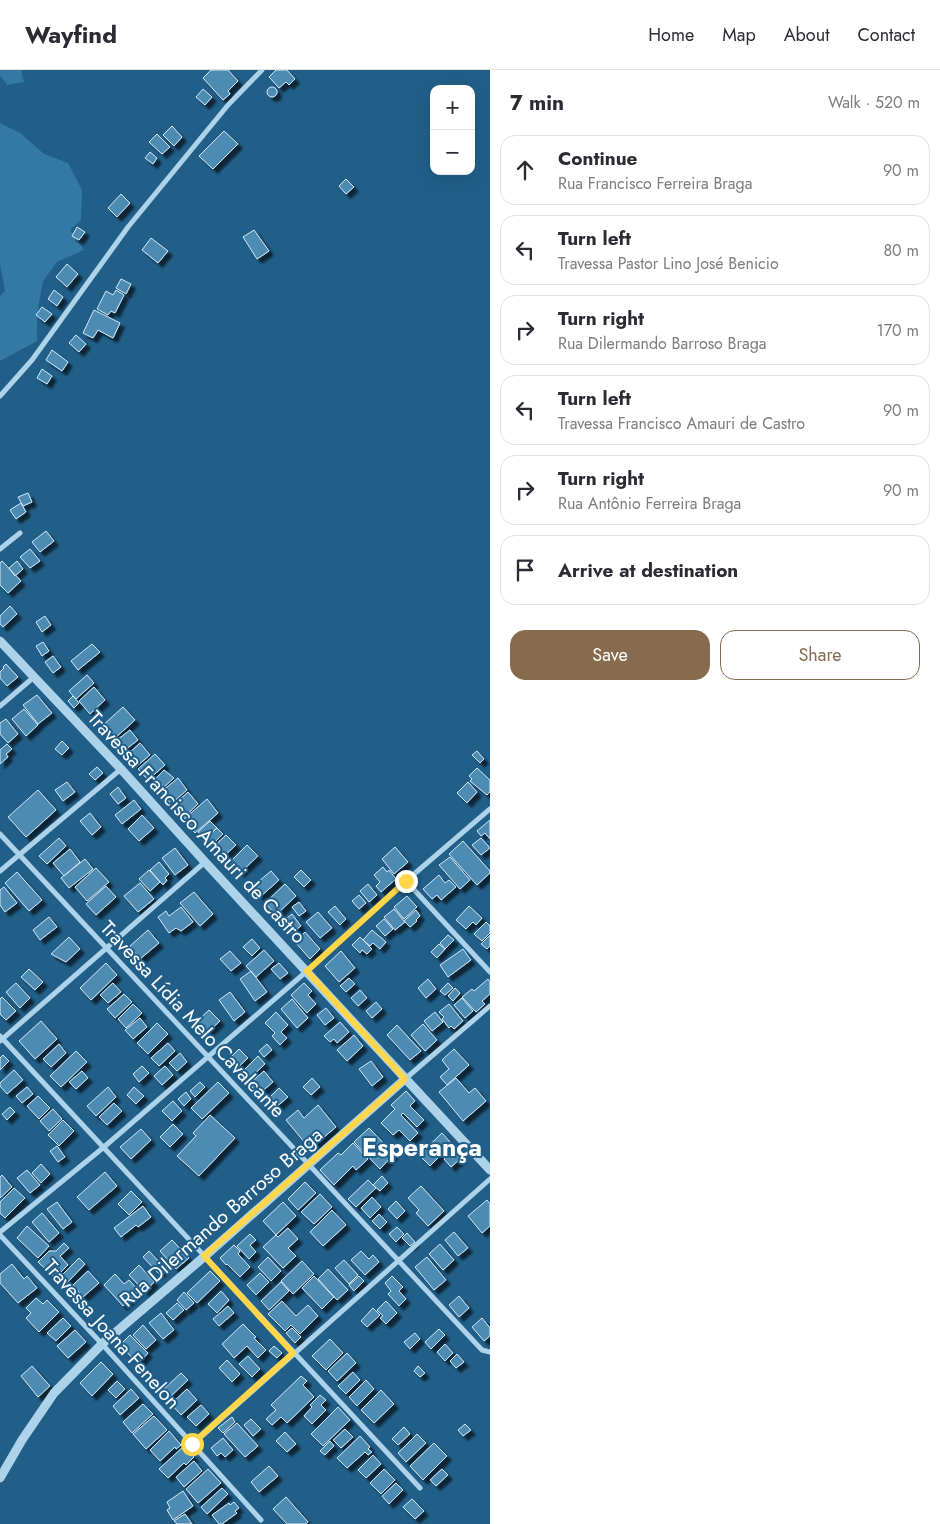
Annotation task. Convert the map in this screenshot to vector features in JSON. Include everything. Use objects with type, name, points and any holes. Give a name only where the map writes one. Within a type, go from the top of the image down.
[{"type":"street","points":[[0,396],[32,360],[128,227],[228,105],[262,70]]},
{"type":"street","points":[[0,549],[20,533]]},
{"type":"street","name":"Travessa Francisco Amauri de Castro","points":[[0,641],[121,769],[490,1170]]},
{"type":"street","points":[[0,706],[34,677]]},
{"type":"street","points":[[0,870],[121,769]]},
{"type":"street","points":[[0,1234],[208,1057],[490,809]]},
{"type":"street","name":"Travessa Lídia Melo Cavalcante","points":[[0,834],[482,1350],[490,1352]]},
{"type":"street","points":[[205,862],[1,1039],[104,1147],[420,1488]]},
{"type":"street","points":[[406,881],[490,972]]},
{"type":"street","name":"Rua Dilermando Barroso Braga","points":[[0,1478],[22,1440],[54,1393],[102,1344],[490,1006]]},
{"type":"street","points":[[192,1444],[490,1179]]},
{"type":"street","name":"Travessa Joana Fenelon","points":[[0,1234],[261,1520]]},
{"type":"shaded area","points":[[0,70],[21,70],[24,82],[7,85],[0,75]]},
{"type":"shaded area","points":[[0,123],[20,133],[44,154],[68,163],[82,190],[81,220],[70,230],[84,250],[57,262],[43,281],[37,314],[37,341],[0,361],[0,296],[5,291],[0,264]]},
{"type":"building","points":[[211,70],[228,70],[238,81],[228,91],[230,94],[223,100],[203,78]]},
{"type":"building","points":[[276,70],[287,70],[295,79],[289,85],[286,82],[279,88],[269,77]]},
{"type":"building","points":[[272,87],[277,92],[272,97],[267,92]]},
{"type":"building","points":[[203,89],[212,97],[205,105],[196,97]]},
{"type":"building","points":[[172,126],[182,137],[174,146],[163,135]]},
{"type":"building","points":[[224,131],[238,144],[213,169],[199,156]]},
{"type":"building","points":[[157,134],[170,147],[162,154],[149,142]]},
{"type":"building","points":[[150,152],[157,158],[153,164],[145,158]]},
{"type":"building","points":[[346,179],[354,187],[346,194],[339,186]]},
{"type":"building","points":[[121,194],[130,203],[117,217],[108,208]]},
{"type":"building","points":[[77,227],[85,232],[79,240],[72,236]]},
{"type":"building","points":[[254,230],[269,251],[257,259],[243,237]]},
{"type":"building","points":[[151,238],[168,251],[158,263],[142,250]]},
{"type":"building","points":[[67,264],[78,274],[67,287],[56,277]]},
{"type":"building","points":[[121,279],[131,284],[126,294],[116,288]]},
{"type":"building","points":[[54,290],[63,297],[57,306],[48,299]]},
{"type":"building","points":[[116,290],[124,295],[115,313],[111,311],[108,315],[97,309],[106,291],[113,295]]},
{"type":"building","points":[[42,307],[52,314],[45,322],[36,315]]},
{"type":"building","points":[[94,310],[120,323],[113,338],[98,330],[93,338],[83,333]]},
{"type":"building","points":[[76,335],[86,344],[79,352],[69,343]]},
{"type":"building","points":[[52,350],[68,362],[62,371],[46,360]]},
{"type":"building","points":[[42,369],[52,376],[47,384],[37,378]]},
{"type":"building","points":[[28,493],[32,502],[23,506],[18,497]]},
{"type":"building","points":[[21,503],[26,512],[16,519],[10,510]]},
{"type":"building","points":[[46,531],[54,541],[40,552],[32,542]]},
{"type":"building","points":[[30,549],[40,561],[30,568],[20,557]]},
{"type":"building","points":[[2,561],[21,581],[8,593],[0,585],[0,563]]},
{"type":"building","points":[[17,561],[23,569],[15,576],[9,568]]},
{"type":"building","points":[[10,606],[17,614],[3,627],[0,624],[0,616]]},
{"type":"building","points":[[45,616],[51,625],[42,632],[36,622]]},
{"type":"building","points":[[43,642],[49,651],[42,656],[36,646]]},
{"type":"building","points":[[92,644],[100,652],[78,670],[71,661]]},
{"type":"building","points":[[53,656],[61,667],[53,673],[45,662]]},
{"type":"building","points":[[6,664],[18,677],[7,686],[0,678],[0,672]]},
{"type":"building","points":[[87,675],[94,683],[76,699],[69,691]]},
{"type":"building","points":[[94,687],[105,700],[90,714],[79,701]]},
{"type":"building","points":[[37,695],[52,713],[38,724],[23,705]]},
{"type":"building","points":[[73,696],[79,703],[74,708],[68,701]]},
{"type":"building","points":[[123,707],[135,720],[113,740],[101,727]]},
{"type":"building","points":[[24,709],[38,725],[26,736],[12,719]]},
{"type":"building","points":[[6,719],[18,734],[8,743],[0,734],[0,723]]},
{"type":"building","points":[[130,730],[138,740],[125,750],[117,740]]},
{"type":"building","points":[[62,741],[69,748],[62,755],[55,749]]},
{"type":"building","points":[[140,743],[150,755],[136,767],[126,756]]},
{"type":"building","points":[[7,744],[12,749],[6,754],[8,757],[0,764],[0,750]]},
{"type":"building","points":[[477,751],[484,759],[480,763],[472,755]]},
{"type":"building","points":[[155,754],[165,765],[148,780],[138,769]]},
{"type":"building","points":[[97,767],[103,773],[95,780],[89,774]]},
{"type":"building","points":[[477,768],[490,780],[490,792],[487,795],[470,781],[472,779],[469,776]]},
{"type":"building","points":[[164,770],[174,778],[164,787],[156,778]]},
{"type":"building","points":[[178,778],[187,790],[171,804],[161,792]]},
{"type":"building","points":[[67,782],[75,792],[63,801],[55,790]]},
{"type":"building","points":[[468,782],[477,792],[467,803],[457,793]]},
{"type":"building","points":[[118,787],[126,798],[118,804],[110,794]]},
{"type":"building","points":[[38,790],[56,810],[26,837],[8,817]]},
{"type":"building","points":[[188,792],[198,804],[182,819],[172,807]]},
{"type":"building","points":[[207,799],[218,813],[195,833],[184,819]]},
{"type":"building","points":[[134,800],[141,809],[122,824],[115,815]]},
{"type":"building","points":[[90,813],[101,827],[92,835],[80,821]]},
{"type":"building","points":[[142,815],[154,828],[139,841],[128,829]]},
{"type":"building","points":[[490,820],[490,839],[485,833],[481,836],[477,831]]},
{"type":"building","points":[[210,821],[217,828],[204,839],[198,832]]},
{"type":"building","points":[[217,828],[223,834],[211,846],[205,839]]},
{"type":"building","points":[[226,835],[236,845],[222,858],[212,848]]},
{"type":"building","points":[[59,838],[66,846],[47,864],[39,856]]},
{"type":"building","points":[[481,838],[490,848],[481,855],[472,845]]},
{"type":"building","points":[[463,841],[490,871],[477,885],[449,854]]},
{"type":"building","points":[[247,845],[258,856],[240,873],[230,862]]},
{"type":"building","points":[[395,847],[408,862],[394,874],[382,859]]},
{"type":"building","points":[[175,848],[188,865],[175,875],[162,858]]},
{"type":"building","points":[[70,849],[80,862],[64,876],[53,863]]},
{"type":"building","points":[[450,857],[470,880],[460,889],[439,865]]},
{"type":"building","points":[[85,859],[93,869],[69,888],[61,878]]},
{"type":"building","points":[[159,862],[169,874],[165,878],[167,880],[163,885],[150,870]]},
{"type":"building","points":[[383,867],[387,872],[389,870],[396,879],[381,892],[376,886],[380,882],[374,875]]},
{"type":"building","points":[[96,868],[109,882],[87,901],[75,887]]},
{"type":"building","points":[[149,870],[160,882],[150,891],[139,879]]},
{"type":"building","points":[[301,870],[311,880],[304,887],[294,877]]},
{"type":"building","points":[[271,871],[279,880],[260,897],[252,887]]},
{"type":"building","points":[[17,872],[42,900],[29,911],[5,883]]},
{"type":"building","points":[[439,875],[445,883],[449,880],[456,887],[441,900],[437,895],[432,899],[423,889]]},
{"type":"building","points":[[140,883],[154,899],[138,912],[124,896]]},
{"type":"building","points":[[285,884],[296,896],[276,915],[265,903]]},
{"type":"building","points":[[368,884],[377,895],[369,902],[360,891]]},
{"type":"building","points":[[106,886],[116,897],[96,915],[86,904]]},
{"type":"building","points":[[4,887],[17,903],[5,912],[0,905],[0,890]]},
{"type":"building","points":[[194,892],[213,914],[200,926],[180,903]]},
{"type":"building","points":[[359,895],[366,903],[359,909],[352,901]]},
{"type":"building","points":[[407,896],[417,907],[404,919],[394,907]]},
{"type":"building","points":[[299,902],[306,911],[299,916],[292,907]]},
{"type":"building","points":[[335,906],[346,919],[340,925],[328,912]]},
{"type":"building","points":[[469,906],[482,918],[476,925],[473,922],[466,929],[456,920]]},
{"type":"building","points":[[181,907],[193,922],[181,931],[176,928],[169,933],[158,917],[166,911],[169,916]]},
{"type":"building","points":[[394,909],[405,922],[395,930],[384,917]]},
{"type":"building","points":[[416,910],[420,916],[410,927],[404,921]]},
{"type":"building","points":[[318,912],[332,928],[320,938],[306,922]]},
{"type":"building","points":[[292,914],[301,926],[290,934],[281,923]]},
{"type":"building","points":[[49,917],[57,927],[40,940],[33,930]]},
{"type":"building","points":[[384,919],[393,929],[385,936],[376,926]]},
{"type":"building","points":[[486,922],[490,926],[490,933],[482,941],[474,934]]},
{"type":"building","points":[[148,930],[159,943],[140,959],[130,946]]},
{"type":"building","points":[[372,930],[386,942],[380,949],[373,943],[370,946],[363,940]]},
{"type":"building","points":[[305,932],[320,949],[310,959],[295,942]]},
{"type":"building","points":[[448,935],[454,940],[445,949],[440,943]]},
{"type":"building","points":[[490,935],[490,946],[487,949],[481,944]]},
{"type":"building","points":[[69,937],[80,949],[66,962],[51,954]]},
{"type":"building","points":[[360,937],[372,949],[367,954],[362,950],[360,953],[352,945]]},
{"type":"building","points":[[252,939],[260,948],[252,956],[243,947]]},
{"type":"building","points":[[439,944],[445,949],[437,958],[431,952]]},
{"type":"building","points":[[463,949],[471,960],[448,977],[440,965]]},
{"type":"building","points":[[264,950],[274,961],[256,977],[246,966]]},
{"type":"building","points":[[230,951],[241,963],[231,971],[220,959]]},
{"type":"building","points":[[341,951],[355,968],[339,982],[325,966]]},
{"type":"building","points":[[106,963],[117,975],[91,1000],[80,988]]},
{"type":"building","points":[[279,963],[288,973],[280,979],[271,969]]},
{"type":"building","points":[[29,969],[43,982],[35,990],[21,977]]},
{"type":"building","points":[[251,971],[267,992],[255,1001],[240,979]]},
{"type":"building","points":[[349,978],[355,984],[346,992],[340,986]]},
{"type":"building","points":[[428,979],[436,989],[426,998],[418,988]]},
{"type":"building","points":[[488,979],[490,982],[490,994],[482,1001],[485,1004],[476,1012],[462,997],[472,989],[474,991]]},
{"type":"building","points":[[16,983],[30,998],[20,1008],[6,992]]},
{"type":"building","points":[[113,983],[121,992],[108,1003],[100,995]]},
{"type":"building","points":[[304,983],[312,991],[308,995],[316,1004],[307,1013],[291,995]]},
{"type":"building","points":[[448,983],[453,988],[445,995],[440,991]]},
{"type":"building","points":[[455,988],[460,993],[453,1001],[448,996]]},
{"type":"building","points":[[360,990],[367,998],[358,1006],[351,998]]},
{"type":"building","points":[[230,992],[245,1012],[234,1021],[219,1000]]},
{"type":"building","points":[[124,994],[132,1002],[115,1018],[107,1009]]},
{"type":"building","points":[[2,997],[16,1011],[6,1020],[0,1014],[0,999]]},
{"type":"building","points":[[462,998],[473,1011],[465,1018],[454,1005]]},
{"type":"building","points":[[292,999],[308,1018],[297,1028],[281,1009]]},
{"type":"building","points":[[376,1002],[382,1009],[372,1018],[366,1011]]},
{"type":"building","points":[[133,1004],[142,1013],[126,1028],[118,1019]]},
{"type":"building","points":[[449,1004],[463,1021],[454,1029],[451,1026],[449,1028],[442,1019],[444,1017],[439,1012]]},
{"type":"building","points":[[326,1008],[334,1018],[325,1025],[317,1015]]},
{"type":"building","points":[[209,1010],[220,1021],[205,1035],[194,1024]]},
{"type":"building","points":[[276,1012],[288,1025],[281,1032],[287,1038],[280,1045],[272,1036],[275,1033],[265,1023]]},
{"type":"building","points":[[435,1012],[443,1022],[432,1031],[424,1021]]},
{"type":"building","points":[[140,1018],[147,1027],[133,1039],[125,1030]]},
{"type":"building","points":[[41,1021],[57,1039],[35,1059],[19,1041]]},
{"type":"building","points":[[340,1022],[349,1032],[337,1043],[334,1039],[330,1042],[324,1036]]},
{"type":"building","points":[[157,1023],[168,1034],[148,1054],[137,1043]]},
{"type":"building","points":[[423,1024],[437,1040],[425,1051],[411,1035]]},
{"type":"building","points":[[397,1025],[421,1051],[410,1060],[387,1035]]},
{"type":"building","points":[[354,1035],[363,1046],[347,1061],[337,1050]]},
{"type":"building","points":[[168,1043],[175,1051],[159,1066],[151,1058]]},
{"type":"building","points":[[59,1044],[66,1053],[51,1067],[43,1059]]},
{"type":"building","points":[[267,1044],[272,1050],[264,1057],[259,1051]]},
{"type":"building","points":[[239,1049],[248,1058],[234,1071],[226,1062]]},
{"type":"building","points":[[454,1049],[469,1065],[447,1085],[440,1077],[449,1069],[442,1060]]},
{"type":"building","points":[[76,1051],[87,1062],[61,1087],[50,1076]]},
{"type":"building","points":[[180,1053],[187,1062],[177,1071],[169,1063]]},
{"type":"building","points":[[3,1055],[9,1061],[0,1070],[0,1058]]},
{"type":"building","points":[[258,1056],[265,1064],[246,1082],[239,1075]]},
{"type":"building","points":[[371,1061],[383,1077],[372,1086],[359,1069]]},
{"type":"building","points":[[142,1066],[149,1073],[139,1082],[133,1074]]},
{"type":"building","points":[[165,1066],[173,1075],[162,1085],[154,1076]]},
{"type":"building","points":[[14,1070],[23,1080],[7,1094],[0,1086],[0,1083]]},
{"type":"building","points":[[82,1071],[88,1078],[76,1089],[69,1082]]},
{"type":"building","points":[[264,1071],[273,1082],[259,1094],[249,1084]]},
{"type":"building","points":[[312,1078],[320,1087],[311,1095],[303,1087]]},
{"type":"building","points":[[456,1078],[469,1093],[475,1088],[486,1101],[463,1121],[439,1092]]},
{"type":"building","points":[[200,1082],[205,1087],[195,1097],[190,1091]]},
{"type":"building","points":[[218,1082],[229,1093],[202,1119],[191,1108]]},
{"type":"building","points":[[27,1087],[33,1094],[22,1103],[16,1096]]},
{"type":"building","points":[[108,1087],[116,1097],[96,1116],[87,1106]]},
{"type":"building","points":[[134,1087],[144,1096],[136,1104],[127,1095]]},
{"type":"building","points":[[279,1088],[288,1097],[274,1109],[266,1101]]},
{"type":"building","points":[[406,1091],[415,1101],[410,1106],[424,1120],[417,1127],[403,1113],[401,1115],[418,1133],[410,1141],[399,1130],[393,1135],[381,1123],[395,1109],[391,1105]]},
{"type":"building","points":[[186,1092],[191,1099],[184,1106],[178,1099]]},
{"type":"building","points":[[38,1096],[50,1108],[39,1119],[27,1106]]},
{"type":"building","points":[[173,1101],[182,1111],[172,1121],[162,1111]]},
{"type":"building","points":[[114,1103],[122,1111],[107,1125],[99,1117]]},
{"type":"building","points":[[318,1105],[336,1127],[310,1149],[286,1120],[298,1110],[304,1118]]},
{"type":"building","points":[[10,1107],[15,1112],[7,1120],[2,1114]]},
{"type":"building","points":[[53,1109],[62,1119],[49,1131],[40,1121]]},
{"type":"building","points":[[210,1115],[235,1138],[199,1176],[177,1156],[196,1136],[193,1133]]},
{"type":"building","points":[[63,1120],[74,1131],[59,1146],[48,1135]]},
{"type":"building","points":[[173,1124],[183,1134],[170,1147],[160,1137]]},
{"type":"building","points":[[369,1128],[394,1154],[380,1169],[354,1142]]},
{"type":"building","points":[[141,1129],[151,1140],[131,1159],[120,1147]]},
{"type":"building","points":[[442,1133],[452,1144],[430,1166],[419,1155]]},
{"type":"building","points":[[353,1143],[368,1159],[356,1170],[353,1166],[334,1185],[320,1170],[338,1153],[341,1155]]},
{"type":"building","points":[[57,1146],[65,1157],[58,1162],[50,1151]]},
{"type":"building","points":[[453,1150],[461,1158],[451,1167],[444,1159]]},
{"type":"building","points":[[41,1164],[50,1174],[41,1183],[32,1173]]},
{"type":"building","points":[[27,1170],[40,1185],[30,1193],[17,1178]]},
{"type":"building","points":[[105,1172],[117,1186],[89,1210],[77,1197]]},
{"type":"building","points":[[2,1175],[12,1187],[0,1198],[0,1177]]},
{"type":"building","points":[[382,1176],[388,1183],[380,1191],[373,1185]]},
{"type":"building","points":[[368,1180],[376,1188],[356,1207],[348,1199]]},
{"type":"building","points":[[305,1182],[316,1193],[298,1210],[288,1199]]},
{"type":"building","points":[[421,1186],[444,1211],[428,1226],[416,1213],[419,1210],[408,1198]]},
{"type":"building","points":[[14,1188],[25,1198],[5,1218],[0,1213],[0,1202]]},
{"type":"building","points":[[131,1191],[142,1202],[129,1215],[118,1204]]},
{"type":"building","points":[[320,1194],[332,1207],[314,1224],[301,1212]]},
{"type":"building","points":[[372,1197],[381,1207],[370,1218],[361,1208]]},
{"type":"building","points":[[487,1200],[490,1204],[490,1226],[482,1233],[468,1216]]},
{"type":"building","points":[[396,1201],[405,1211],[397,1219],[388,1209]]},
{"type":"building","points":[[57,1202],[72,1222],[63,1229],[47,1209]]},
{"type":"building","points":[[283,1202],[296,1216],[276,1235],[263,1221]]},
{"type":"building","points":[[143,1206],[151,1217],[138,1227],[136,1225],[121,1237],[114,1228]]},
{"type":"building","points":[[332,1210],[346,1225],[323,1246],[310,1232]]},
{"type":"building","points":[[42,1213],[59,1233],[49,1242],[32,1222]]},
{"type":"building","points":[[379,1214],[387,1222],[380,1229],[372,1221]]},
{"type":"building","points":[[27,1226],[49,1246],[38,1258],[17,1238]]},
{"type":"building","points":[[397,1227],[404,1234],[396,1242],[389,1234]]},
{"type":"building","points":[[288,1228],[298,1239],[288,1248],[296,1256],[283,1268],[263,1247],[276,1235],[278,1237]]},
{"type":"building","points":[[454,1232],[468,1248],[458,1256],[445,1240]]},
{"type":"building","points":[[407,1233],[415,1242],[410,1246],[402,1238]]},
{"type":"building","points":[[250,1234],[256,1240],[250,1245],[256,1252],[249,1259],[237,1246]]},
{"type":"building","points":[[172,1240],[189,1258],[176,1269],[160,1251]]},
{"type":"building","points":[[64,1243],[69,1248],[60,1256],[68,1265],[55,1278],[38,1262],[49,1251],[56,1251]]},
{"type":"building","points":[[440,1244],[454,1260],[443,1270],[429,1254]]},
{"type":"building","points":[[234,1245],[240,1251],[238,1254],[250,1267],[240,1277],[220,1258]]},
{"type":"building","points":[[149,1251],[165,1268],[159,1274],[143,1257]]},
{"type":"building","points":[[361,1251],[369,1259],[373,1255],[379,1262],[365,1275],[351,1260]]},
{"type":"building","points":[[268,1257],[281,1271],[271,1281],[258,1267]]},
{"type":"building","points":[[427,1257],[446,1280],[434,1290],[415,1267]]},
{"type":"building","points":[[79,1258],[85,1264],[67,1283],[61,1276]]},
{"type":"building","points":[[344,1260],[358,1275],[349,1284],[335,1268]]},
{"type":"building","points":[[302,1261],[314,1274],[293,1294],[281,1281]]},
{"type":"building","points":[[12,1264],[24,1279],[27,1276],[37,1288],[18,1303],[0,1283],[0,1274]]},
{"type":"building","points":[[139,1265],[154,1282],[145,1292],[129,1275]]},
{"type":"building","points":[[328,1269],[348,1290],[337,1300],[318,1279]]},
{"type":"building","points":[[88,1271],[99,1283],[83,1297],[73,1285]]},
{"type":"building","points":[[210,1271],[220,1281],[197,1303],[187,1293]]},
{"type":"building","points":[[260,1273],[269,1282],[256,1295],[247,1285]]},
{"type":"building","points":[[115,1274],[124,1284],[129,1280],[139,1291],[123,1306],[104,1285]]},
{"type":"building","points":[[314,1276],[334,1297],[322,1309],[302,1288]]},
{"type":"building","points":[[359,1276],[364,1281],[354,1291],[349,1285]]},
{"type":"building","points":[[392,1276],[403,1287],[399,1291],[406,1299],[399,1306],[388,1294],[391,1291],[385,1283]]},
{"type":"building","points":[[281,1282],[289,1291],[269,1310],[261,1301]]},
{"type":"building","points":[[221,1291],[229,1300],[217,1313],[208,1304]]},
{"type":"building","points":[[184,1292],[194,1303],[186,1310],[177,1300]]},
{"type":"building","points":[[459,1296],[469,1308],[459,1317],[449,1305]]},
{"type":"building","points":[[36,1298],[43,1304],[47,1300],[59,1312],[39,1332],[26,1318],[31,1313],[26,1308]]},
{"type":"building","points":[[282,1301],[296,1316],[308,1305],[318,1316],[300,1334],[291,1325],[285,1331],[268,1314]]},
{"type":"building","points":[[386,1301],[397,1313],[386,1324],[380,1318],[383,1316],[377,1310]]},
{"type":"building","points":[[177,1303],[184,1310],[173,1320],[166,1313]]},
{"type":"building","points":[[228,1306],[234,1313],[219,1326],[213,1319]]},
{"type":"building","points":[[373,1308],[380,1315],[367,1327],[361,1321]]},
{"type":"building","points":[[161,1313],[174,1330],[163,1339],[149,1323]]},
{"type":"building","points":[[63,1318],[71,1326],[56,1341],[47,1333]]},
{"type":"building","points":[[482,1318],[490,1328],[490,1336],[484,1341],[472,1327]]},
{"type":"building","points":[[243,1324],[266,1350],[258,1358],[247,1346],[234,1358],[222,1344]]},
{"type":"building","points":[[143,1325],[156,1340],[146,1349],[133,1335]]},
{"type":"building","points":[[292,1328],[301,1337],[295,1343],[286,1333]]},
{"type":"building","points":[[439,1329],[445,1335],[431,1349],[425,1342]]},
{"type":"building","points":[[75,1330],[86,1342],[68,1358],[57,1346]]},
{"type":"building","points":[[415,1333],[420,1339],[410,1349],[404,1342]]},
{"type":"building","points":[[130,1335],[148,1353],[138,1364],[120,1345]]},
{"type":"building","points":[[330,1339],[343,1353],[326,1370],[312,1356]]},
{"type":"building","points":[[445,1344],[453,1353],[445,1361],[437,1352]]},
{"type":"building","points":[[274,1346],[282,1353],[277,1358],[269,1351]]},
{"type":"building","points":[[347,1353],[356,1363],[337,1381],[328,1371]]},
{"type":"building","points":[[457,1354],[464,1362],[456,1368],[450,1361]]},
{"type":"building","points":[[248,1356],[260,1369],[252,1377],[239,1364]]},
{"type":"building","points":[[227,1360],[240,1374],[232,1382],[219,1368]]},
{"type":"building","points":[[101,1362],[113,1374],[92,1396],[80,1383]]},
{"type":"building","points":[[32,1366],[50,1386],[38,1397],[21,1376]]},
{"type":"building","points":[[418,1366],[425,1373],[420,1377],[414,1371]]},
{"type":"building","points":[[353,1372],[360,1380],[346,1394],[338,1386]]},
{"type":"building","points":[[181,1373],[188,1380],[171,1396],[164,1389]]},
{"type":"building","points":[[301,1376],[307,1381],[303,1385],[314,1397],[287,1423],[281,1417],[272,1425],[266,1419],[276,1410],[271,1405]]},
{"type":"building","points":[[366,1380],[374,1389],[357,1406],[349,1397]]},
{"type":"building","points":[[117,1381],[125,1389],[116,1398],[108,1390]]},
{"type":"building","points":[[131,1389],[139,1398],[120,1415],[113,1406]]},
{"type":"building","points":[[187,1389],[197,1400],[181,1415],[171,1404]]},
{"type":"building","points":[[381,1390],[394,1404],[374,1423],[361,1410]]},
{"type":"building","points":[[320,1395],[326,1400],[321,1405],[326,1410],[312,1424],[304,1416],[312,1407],[310,1405]]},
{"type":"building","points":[[143,1404],[153,1414],[132,1433],[123,1422]]},
{"type":"building","points":[[201,1405],[209,1414],[196,1426],[187,1417]]},
{"type":"building","points":[[338,1407],[350,1420],[323,1446],[311,1434]]},
{"type":"building","points":[[154,1416],[167,1430],[146,1449],[133,1434]]},
{"type":"building","points":[[232,1417],[235,1422],[223,1433],[218,1428]]},
{"type":"building","points":[[251,1419],[261,1429],[253,1436],[244,1425]]},
{"type":"building","points":[[237,1423],[258,1446],[245,1457],[224,1434]]},
{"type":"building","points":[[465,1424],[471,1430],[463,1436],[458,1430]]},
{"type":"building","points":[[404,1427],[410,1434],[398,1445],[392,1439]]},
{"type":"building","points":[[345,1429],[353,1437],[341,1448],[333,1440]]},
{"type":"building","points":[[169,1431],[181,1445],[176,1449],[175,1447],[160,1461],[150,1450]]},
{"type":"building","points":[[285,1432],[296,1444],[287,1452],[276,1441]]},
{"type":"building","points":[[417,1434],[426,1443],[406,1462],[398,1453]]},
{"type":"building","points":[[360,1436],[372,1452],[368,1455],[365,1452],[347,1468],[337,1458]]},
{"type":"building","points":[[223,1438],[233,1450],[225,1457],[221,1453],[217,1456],[211,1448]]},
{"type":"building","points":[[330,1441],[334,1446],[325,1455],[320,1451]]},
{"type":"building","points":[[434,1443],[447,1456],[423,1480],[410,1466]]},
{"type":"building","points":[[184,1446],[194,1457],[186,1465],[184,1463],[168,1478],[159,1469]]},
{"type":"building","points":[[373,1455],[381,1464],[366,1478],[358,1470]]},
{"type":"building","points":[[194,1461],[202,1471],[184,1487],[176,1477]]},
{"type":"building","points":[[269,1466],[278,1476],[259,1492],[251,1482]]},
{"type":"building","points":[[208,1469],[221,1483],[198,1503],[186,1489]]},
{"type":"building","points":[[384,1469],[395,1480],[381,1494],[370,1483]]},
{"type":"building","points":[[442,1469],[448,1475],[436,1486],[430,1480]]},
{"type":"building","points":[[396,1483],[403,1490],[389,1504],[382,1496]]},
{"type":"building","points":[[222,1488],[228,1494],[207,1514],[201,1507]]},
{"type":"building","points":[[183,1491],[193,1506],[173,1520],[167,1510],[170,1508],[167,1502]]},
{"type":"building","points":[[286,1497],[308,1522],[306,1524],[287,1524],[273,1509]]},
{"type":"building","points":[[412,1499],[424,1511],[415,1519],[403,1507]]},
{"type":"building","points":[[234,1502],[239,1508],[235,1511],[237,1513],[222,1524],[219,1524],[212,1515],[229,1503],[230,1505]]},
{"type":"building","points":[[185,1514],[192,1524],[177,1524],[174,1521]]},
{"type":"district","name":"Esperança","points":[[422,1147]]},
{"type":"route","points":[[192,1444],[293,1353],[204,1256],[405,1079],[307,971],[406,881]]}]
